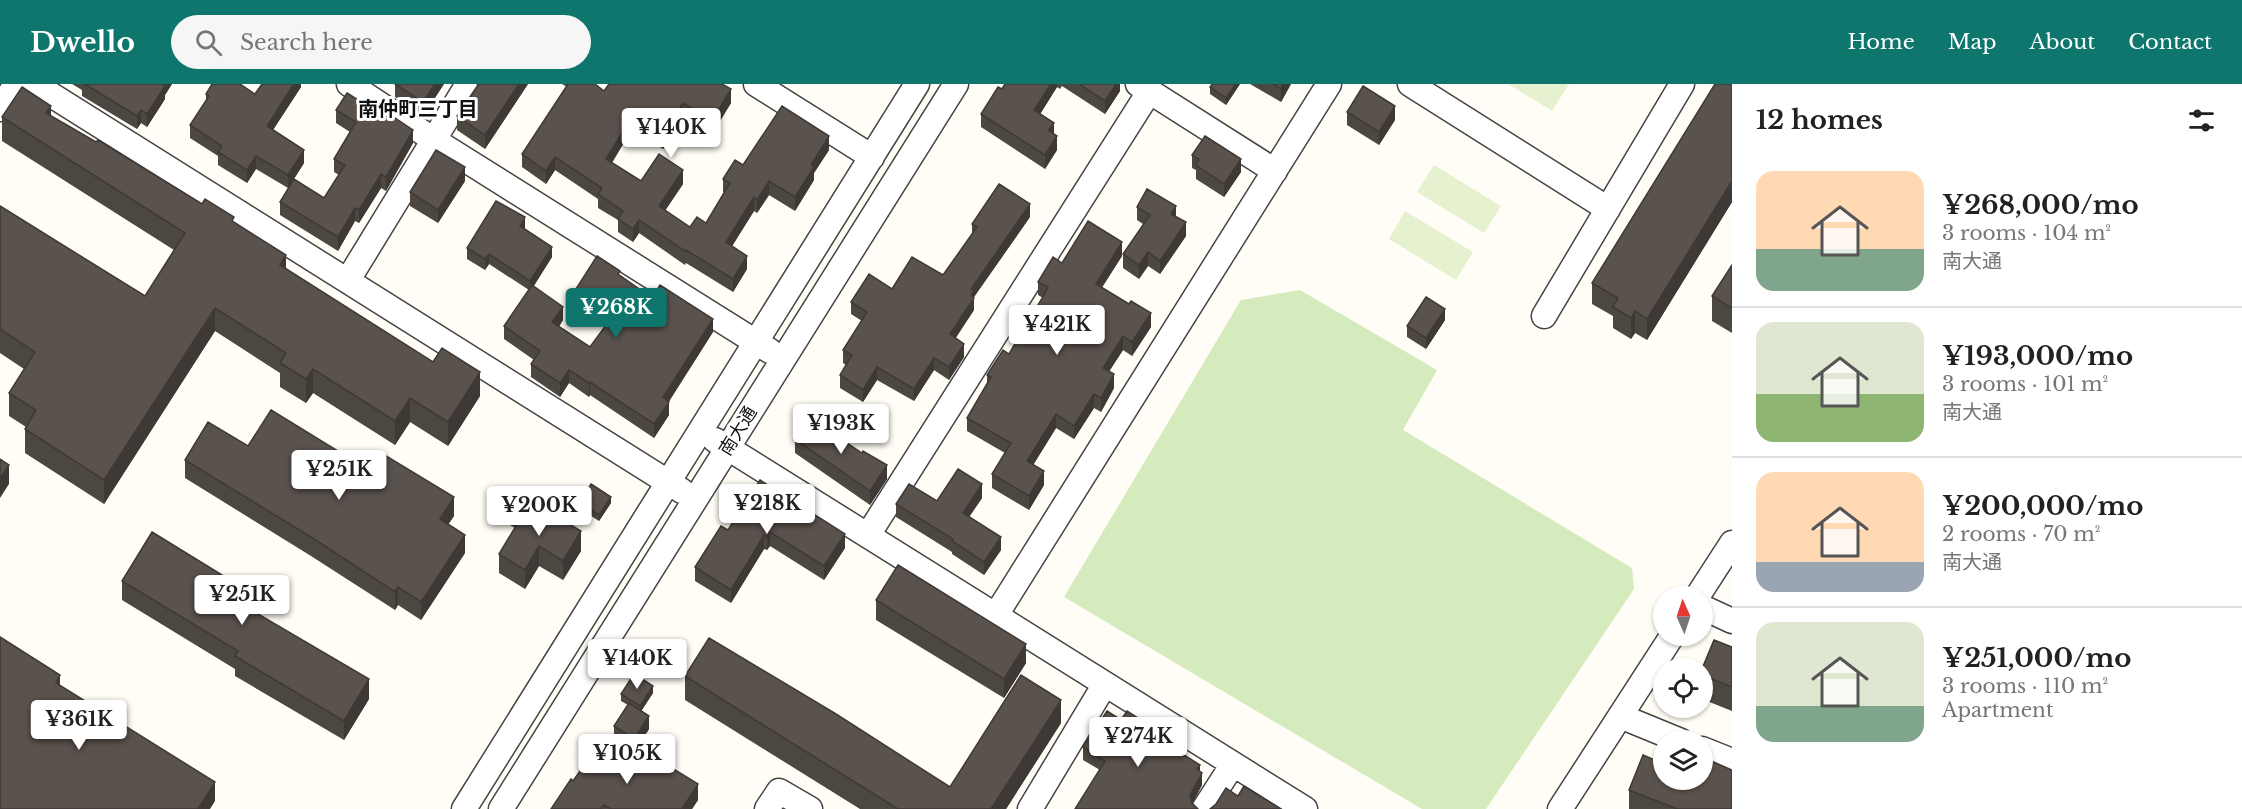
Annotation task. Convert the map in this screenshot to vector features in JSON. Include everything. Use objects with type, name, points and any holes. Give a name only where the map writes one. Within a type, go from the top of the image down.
[{"type":"street","points":[[0,109],[16,84]]},
{"type":"street","points":[[34,84],[695,500]]},
{"type":"street","points":[[349,84],[434,140],[783,359]]},
{"type":"street","points":[[348,280],[468,84]]},
{"type":"street","points":[[756,84],[872,157]]},
{"type":"street","name":"南大通","points":[[464,809],[917,84]]},
{"type":"street","name":"南大通","points":[[501,809],[956,84]]},
{"type":"street","points":[[996,615],[1329,84]]},
{"type":"street","points":[[1410,84],[1608,208]]},
{"type":"street","points":[[1544,316],[1682,84]]},
{"type":"street","points":[[868,535],[1143,88],[1275,171]]},
{"type":"street","points":[[700,431],[1305,809]]},
{"type":"street","points":[[1705,586],[1731,548]]},
{"type":"street","points":[[1713,612],[1732,621]]},
{"type":"street","points":[[1560,809],[1666,646]]},
{"type":"street","points":[[1029,809],[1105,684]]},
{"type":"street","points":[[1620,716],[1654,730]]},
{"type":"street","points":[[1713,753],[1732,761]]},
{"type":"street","points":[[1204,809],[1233,764]]},
{"type":"street","points":[[767,809],[779,791],[810,809]]},
{"type":"green space","points":[[1508,84],[1569,84],[1552,111]]},
{"type":"green space","points":[[1434,165],[1501,206],[1484,233],[1417,192]]},
{"type":"green space","points":[[1405,211],[1473,252],[1456,280],[1389,239]]},
{"type":"green space","points":[[1300,290],[1437,370],[1403,430],[1632,568],[1634,589],[1486,809],[1422,809],[1064,597],[1241,300]]},
{"type":"building","points":[[85,84],[163,84],[165,86],[147,114],[141,110],[137,116]]},
{"type":"building","points":[[212,84],[240,84],[255,94],[262,84],[294,84],[267,126],[304,150],[288,175],[256,156],[247,170],[218,152],[222,146],[190,125],[209,96],[206,94]]},
{"type":"building","points":[[395,84],[435,84],[423,102]]},
{"type":"building","points":[[477,84],[519,84],[485,135],[457,116]]},
{"type":"building","points":[[568,84],[595,84],[604,91],[609,84],[722,84],[731,89],[712,121],[683,103],[663,135],[632,116],[606,159],[641,181],[659,154],[683,170],[659,206],[690,227],[697,217],[706,223],[730,183],[723,179],[735,160],[743,165],[782,106],[829,136],[811,165],[814,167],[795,197],[769,181],[757,200],[754,197],[726,242],[747,256],[733,279],[685,251],[639,220],[633,229],[618,219],[623,211],[598,194],[602,188],[555,157],[546,171],[522,154]]},
{"type":"building","points":[[1005,84],[1051,84],[1034,110],[1054,123],[1048,130],[1057,136],[1045,155],[981,114],[998,87],[1002,89]]},
{"type":"building","points":[[1079,84],[1116,84],[1105,101]]},
{"type":"building","points":[[1212,84],[1236,84],[1226,98],[1210,87]]},
{"type":"building","points":[[1273,84],[1283,84],[1281,89]]},
{"type":"building","points":[[1715,84],[1732,84],[1732,181],[1647,319],[1635,311],[1631,318],[1613,307],[1618,298],[1592,283]]},
{"type":"building","points":[[1363,86],[1395,106],[1379,132],[1347,112]]},
{"type":"building","points":[[22,87],[51,106],[46,113],[96,142],[98,140],[202,204],[205,199],[234,217],[232,221],[286,255],[280,265],[433,362],[442,348],[480,372],[448,422],[410,398],[395,421],[313,369],[306,379],[280,363],[286,353],[215,308],[104,480],[25,429],[36,410],[9,393],[35,352],[0,329],[0,206],[145,296],[185,233],[2,117]]},
{"type":"building","points":[[347,93],[377,112],[380,108],[413,130],[386,177],[381,174],[359,210],[355,208],[338,237],[280,202],[294,179],[324,198],[345,165],[334,159],[356,122],[336,110]]},
{"type":"building","points":[[1205,136],[1241,159],[1224,184],[1196,165],[1199,159],[1192,155]]},
{"type":"building","points":[[436,150],[465,167],[438,210],[410,192]]},
{"type":"building","points":[[999,184],[1030,204],[971,289],[974,291],[971,295],[974,298],[950,334],[964,344],[949,367],[934,358],[914,389],[877,367],[863,390],[840,375],[852,355],[843,350],[867,312],[851,302],[869,274],[892,289],[912,257],[943,275],[977,227],[972,224]]},
{"type":"building","points":[[1147,189],[1176,206],[1171,214],[1186,222],[1160,261],[1148,252],[1139,265],[1123,254],[1150,215],[1137,207]]},
{"type":"building","points":[[496,201],[525,217],[520,226],[552,247],[530,281],[489,254],[485,259],[467,248]]},
{"type":"building","points":[[1088,221],[1122,242],[1096,284],[1129,304],[1131,301],[1151,313],[1132,342],[1123,336],[1103,368],[1114,374],[1101,398],[1094,394],[1074,426],[1056,414],[1027,461],[1044,471],[1029,496],[992,474],[1011,443],[967,418],[991,377],[987,375],[1003,350],[1009,354],[1044,295],[1048,287],[1038,282],[1053,257],[1062,263]]},
{"type":"building","points":[[597,256],[620,271],[618,274],[652,298],[660,285],[713,319],[663,397],[669,402],[654,424],[569,370],[560,383],[531,364],[540,351],[504,326],[532,285],[563,307],[552,322],[590,347],[612,317],[574,292]]},
{"type":"building","points":[[1732,265],[1732,308],[1712,296]]},
{"type":"building","points":[[1426,297],[1445,309],[1426,338],[1407,326]]},
{"type":"building","points":[[271,410],[367,469],[378,451],[454,497],[440,519],[465,535],[421,602],[398,587],[395,592],[311,537],[185,460],[208,422],[248,446]]},
{"type":"building","points":[[810,418],[862,453],[863,451],[887,465],[870,491],[795,439]]},
{"type":"building","points":[[0,459],[9,465],[0,479]]},
{"type":"building","points":[[958,469],[982,484],[963,513],[1001,537],[984,562],[952,541],[953,539],[896,504],[909,484],[937,501]]},
{"type":"building","points":[[760,480],[845,534],[824,566],[770,532],[767,537],[764,535],[731,590],[695,567],[721,526],[728,530]]},
{"type":"building","points":[[591,484],[611,497],[599,515],[580,502]]},
{"type":"building","points":[[510,495],[528,506],[518,523],[500,512]]},
{"type":"building","points":[[531,501],[581,531],[563,561],[539,546],[525,570],[499,554]]},
{"type":"building","points":[[152,532],[256,596],[248,608],[369,679],[344,721],[235,656],[238,651],[122,581]]},
{"type":"building","points":[[898,565],[1026,644],[1004,679],[876,600]]},
{"type":"building","points":[[0,637],[60,675],[56,683],[215,782],[198,809],[0,809]]},
{"type":"building","points":[[709,638],[836,714],[950,787],[1021,675],[1061,700],[991,809],[898,809],[685,676]]},
{"type":"building","points":[[1714,640],[1732,647],[1732,687],[1713,679],[1713,658],[1707,658]]},
{"type":"building","points":[[634,674],[653,686],[640,706],[621,694]]},
{"type":"building","points":[[629,703],[649,716],[634,739],[614,726]]},
{"type":"building","points":[[1107,711],[1121,720],[1127,711],[1176,742],[1173,748],[1200,765],[1197,769],[1202,773],[1190,795],[1192,803],[1198,809],[1075,809],[1105,761],[1083,747]]},
{"type":"building","points":[[628,741],[698,784],[682,809],[611,809],[604,805],[601,809],[551,809],[571,779],[573,781],[590,757],[610,770]]},
{"type":"building","points":[[1643,755],[1653,759],[1653,790],[1713,790],[1713,762],[1732,770],[1732,809],[1677,809],[1629,790]]},
{"type":"building","points":[[1244,786],[1281,809],[1210,809],[1226,788],[1238,796]]},
{"type":"district","name":"南仲町三丁目","points":[[418,109]]}]
